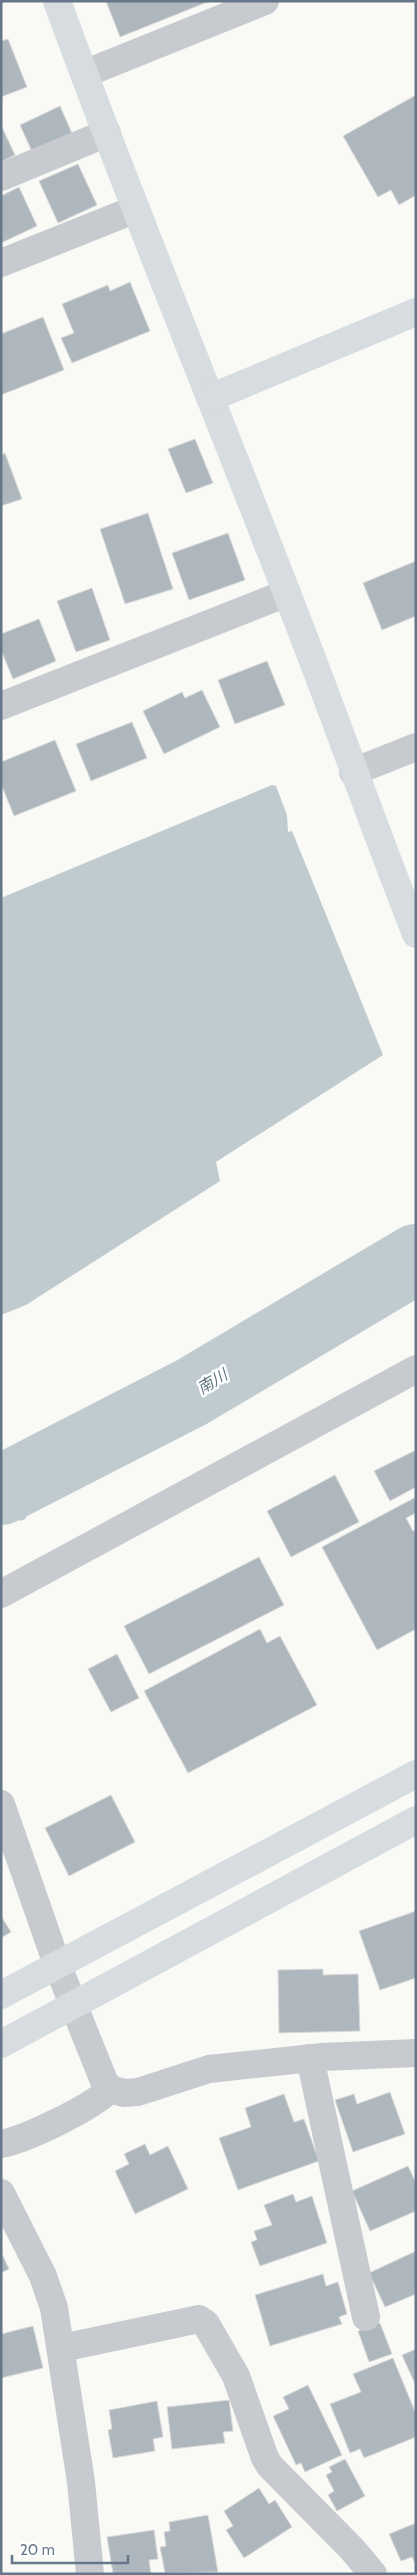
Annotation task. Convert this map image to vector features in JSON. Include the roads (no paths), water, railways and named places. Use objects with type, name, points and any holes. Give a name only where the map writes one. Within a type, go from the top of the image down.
[{"type":"street","points":[[57,1],[106,133],[287,593],[353,772],[416,934]]},
{"type":"street","points":[[84,74],[265,1]]},
{"type":"street","points":[[1,177],[106,133]]},
{"type":"street","points":[[1,263],[136,209]]},
{"type":"street","points":[[210,398],[416,312]]},
{"type":"street","points":[[1,706],[287,593]]},
{"type":"street","points":[[353,772],[416,747]]},
{"type":"street","points":[[1,1594],[416,1369]]},
{"type":"street","points":[[1,1995],[416,1774]]},
{"type":"street","points":[[1,1804],[57,1964],[104,2080],[110,2089],[124,2093],[138,2092],[209,2069],[310,2058],[416,2053]]},
{"type":"street","points":[[1,2044],[416,1820]]},
{"type":"street","points":[[310,2058],[366,2317]]},
{"type":"street","points":[[1,2144],[26,2135],[101,2100],[110,2089]]},
{"type":"street","points":[[1,2193],[43,2276],[54,2308],[62,2348],[81,2482],[90,2574]]},
{"type":"street","points":[[62,2348],[199,2319],[206,2324],[236,2376],[265,2458],[270,2466],[352,2549],[373,2574]]},
{"type":"waterway","name":"南川","points":[[1,1490],[192,1392],[416,1259]]},
{"type":"waterway","points":[[11,1486],[21,1515]]}]
